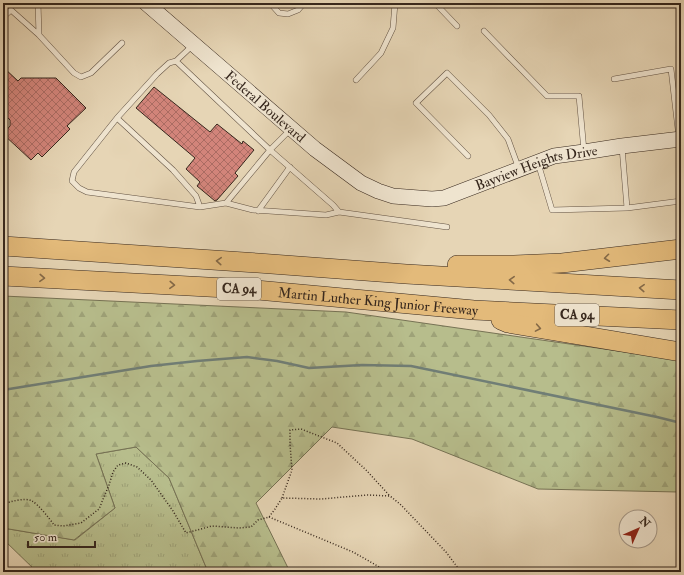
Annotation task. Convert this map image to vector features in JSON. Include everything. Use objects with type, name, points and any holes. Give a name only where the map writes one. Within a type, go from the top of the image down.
[{"type":"highway","points":[[3,240],[83,252]]},
{"type":"highway","name":"Martin Luther King Junior Freeway","points":[[3,246],[406,274],[681,290]]},
{"type":"highway","points":[[258,263],[514,265],[562,263],[681,249]]},
{"type":"highway","name":"Martin Luther King Junior Freeway","points":[[3,276],[245,289],[474,310],[681,320]]},
{"type":"highway","points":[[474,310],[508,323],[681,352]]},
{"type":"main road","name":"Federal Boulevard","points":[[146,3],[315,149],[360,183],[394,196]]},
{"type":"main road","name":"Bayview Heights Drive","points":[[394,196],[432,199],[444,198],[554,156],[680,139]]},
{"type":"lane","points":[[38,3],[39,34]]},
{"type":"lane","points":[[270,3],[279,13],[288,14],[298,10],[304,3]]},
{"type":"lane","points":[[356,80],[381,53],[393,28],[395,3]]},
{"type":"lane","points":[[435,3],[457,26]]},
{"type":"lane","points":[[3,17],[11,10],[39,34],[74,73],[82,77],[91,72],[122,43]]},
{"type":"lane","points":[[484,31],[547,96],[579,96],[584,152]]},
{"type":"lane","points":[[194,44],[176,61],[169,63],[157,74],[118,118],[74,172],[72,181],[79,188],[87,192],[200,207],[226,203],[258,211],[326,215],[339,212],[447,227]]},
{"type":"lane","points":[[176,61],[270,150],[339,212]]},
{"type":"lane","points":[[614,79],[671,69],[680,139]]},
{"type":"lane","points":[[468,156],[416,103],[447,73],[489,115],[508,139],[519,170]]},
{"type":"lane","points":[[118,118],[173,170],[196,196],[200,207]]},
{"type":"lane","points":[[226,203],[270,150],[292,128]]},
{"type":"lane","points":[[622,146],[628,208]]},
{"type":"lane","points":[[538,162],[552,210],[628,208],[681,201]]},
{"type":"lane","points":[[258,211],[290,167]]},
{"type":"path","points":[[3,504],[19,500],[31,500],[46,513],[54,525],[63,526],[81,523],[99,509],[113,472],[118,465],[126,463],[137,466],[151,480],[173,511],[186,533],[212,526],[239,528],[251,527],[258,520],[269,517],[282,498],[292,470],[290,430],[300,428],[337,443],[366,470],[390,496],[400,504],[446,552],[461,572]]},
{"type":"path","points":[[282,498],[321,499],[368,495],[390,496]]},
{"type":"path","points":[[269,517],[352,552],[388,572]]},
{"type":"green space","points":[[3,296],[346,312],[681,360],[681,493],[538,489],[412,439],[332,427],[256,503],[290,572],[208,572],[169,478],[136,447],[96,454],[115,508],[74,540],[3,528]]},
{"type":"green space","points":[[136,447],[169,478],[208,572],[37,572],[3,539],[3,528],[75,540],[115,508],[96,454]]},
{"type":"building","points":[[3,67],[18,81],[21,78],[56,78],[86,108],[67,126],[70,129],[42,157],[38,153],[31,160],[3,134],[10,126],[10,120],[3,113]]},
{"type":"building","points":[[154,87],[210,132],[217,124],[242,144],[243,141],[254,150],[235,173],[238,176],[217,200],[215,201],[197,186],[200,182],[186,169],[195,158],[136,108]]},
{"type":"waterway","points":[[3,390],[151,366],[247,357],[277,361],[309,368],[362,365],[411,366],[681,423]]}]
